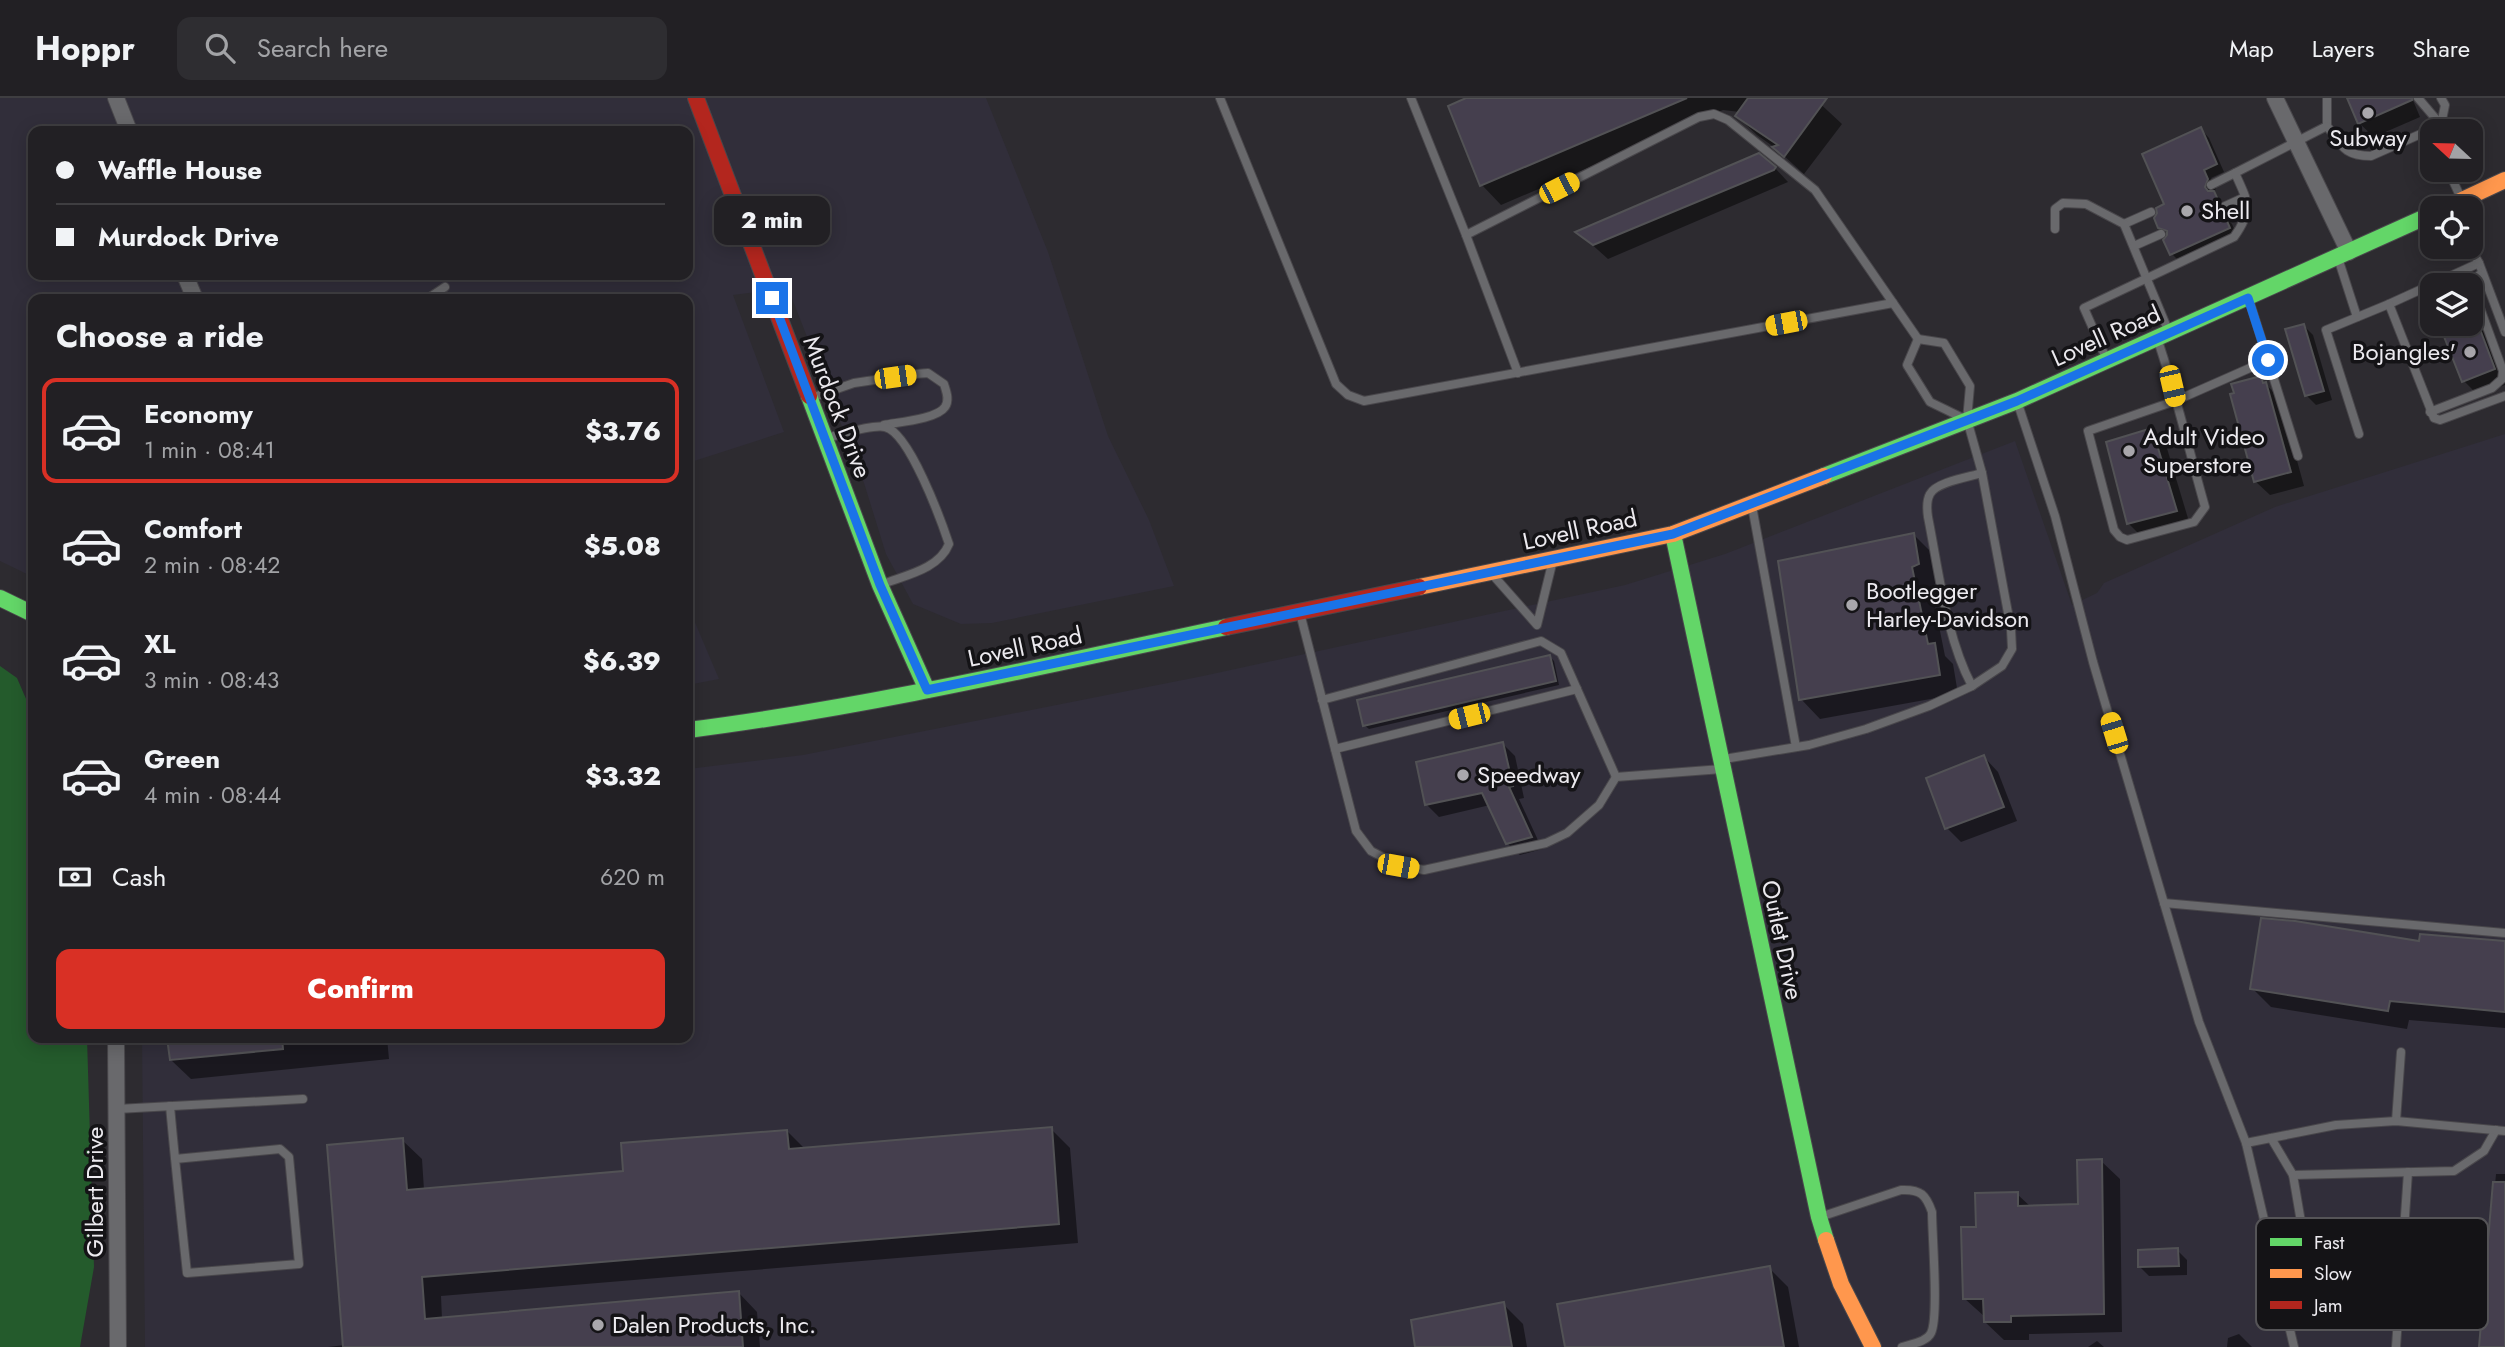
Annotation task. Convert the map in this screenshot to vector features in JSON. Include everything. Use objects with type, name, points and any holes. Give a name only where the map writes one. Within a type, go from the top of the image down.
[{"type":"main road","name":"Murdock Drive","points":[[696,98],[880,585],[927,690]]},
{"type":"main road","points":[[2473,196],[2505,180]]},
{"type":"main road","name":"Lovell Road","points":[[693,729],[927,690],[1673,534],[2017,401],[2420,220]]},
{"type":"main road","name":"Outlet Drive","points":[[1673,534],[1819,1217],[1841,1284],[1873,1347]]},
{"type":"main road","points":[[0,598],[28,612]]},
{"type":"street","points":[[116,98],[127,126]]},
{"type":"street","points":[[2275,98],[2344,255]]},
{"type":"street","name":"Gilbert Drive","points":[[116,1043],[118,1347]]},
{"type":"lane","points":[[1220,98],[1336,384],[1348,395],[1364,401],[1893,303]]},
{"type":"lane","points":[[1411,98],[1518,373]]},
{"type":"lane","points":[[2327,98],[2327,126],[2346,152],[2371,156],[2420,135]]},
{"type":"lane","points":[[2418,98],[2436,119]]},
{"type":"lane","points":[[2441,98],[2445,105],[2442,119]]},
{"type":"lane","points":[[1466,235],[1699,117],[1714,114],[1728,120],[1815,190],[1918,339],[1944,343],[1970,386],[1967,420],[1982,474],[2011,629],[2012,649],[2002,666],[1972,686],[1866,730],[1721,765],[1616,777]]},
{"type":"lane","points":[[2211,185],[2327,126]]},
{"type":"lane","points":[[2107,361],[2084,308],[2234,237],[2243,225],[2249,207],[2235,173]]},
{"type":"lane","points":[[2221,208],[2245,197]]},
{"type":"lane","points":[[2054,229],[2055,209],[2063,203],[2086,204],[2124,224],[2147,278],[2163,336],[2175,401],[2205,507],[2194,522],[2127,540],[2120,537],[2114,530],[2088,431],[2175,401],[2268,360]]},
{"type":"lane","points":[[2124,224],[2151,212]]},
{"type":"lane","points":[[2133,246],[2161,234]]},
{"type":"lane","points":[[2344,255],[2357,317]]},
{"type":"lane","points":[[2476,259],[2505,332]]},
{"type":"lane","points":[[2359,434],[2326,330],[2481,268]]},
{"type":"lane","points":[[2430,412],[2492,388],[2502,379],[2503,371],[2472,286],[2481,268]]},
{"type":"lane","points":[[434,294],[445,287]]},
{"type":"lane","points":[[2248,298],[2298,456]]},
{"type":"lane","points":[[2389,303],[2434,418],[2440,420],[2505,396]]},
{"type":"lane","points":[[1918,339],[1906,365],[1930,402],[1967,420]]},
{"type":"lane","points":[[810,399],[854,383],[915,374],[928,373],[944,384],[948,398],[945,408],[934,415],[825,438]]},
{"type":"lane","points":[[2017,401],[2055,516],[2093,662],[2199,1022],[2246,1143],[2264,1218]]},
{"type":"lane","points":[[880,585],[927,567],[944,556],[949,544],[935,503],[901,439],[892,429],[881,426]]},
{"type":"lane","points":[[1972,686],[1953,637],[1927,503],[1930,493],[1938,486],[1982,474]]},
{"type":"lane","points":[[1751,503],[1792,748]]},
{"type":"lane","points":[[1537,625],[1553,559]]},
{"type":"lane","points":[[1490,572],[1537,625],[1541,641]]},
{"type":"lane","points":[[1300,613],[1356,831],[1371,851],[1398,866],[1424,870],[1546,843],[1567,833],[1598,806],[1616,777]]},
{"type":"lane","points":[[1322,699],[1541,641],[1562,653],[1616,777]]},
{"type":"lane","points":[[1335,749],[1577,689]]},
{"type":"lane","points":[[2164,903],[2505,933]]},
{"type":"lane","points":[[2396,1121],[2402,1052]]},
{"type":"lane","points":[[117,1109],[303,1099]]},
{"type":"lane","points":[[170,1106],[175,1159],[187,1273],[299,1264],[289,1157],[280,1149],[175,1159]]},
{"type":"lane","points":[[2246,1143],[2336,1125],[2396,1121],[2500,1131]]},
{"type":"lane","points":[[2293,1175],[2454,1171],[2484,1151],[2500,1131]]},
{"type":"lane","points":[[2270,1138],[2293,1175],[2300,1218]]},
{"type":"lane","points":[[2405,1218],[2408,1172]]},
{"type":"lane","points":[[1819,1217],[1901,1190],[1912,1189],[1926,1197],[1931,1212],[1935,1314],[1932,1332],[1927,1339],[1902,1347]]},
{"type":"shaded area","points":[[0,98],[986,98],[1048,252],[1108,436],[1149,520],[1174,586],[992,623],[961,624],[913,604],[886,554],[864,483],[788,288],[733,295],[784,432],[693,461],[693,294],[28,294],[28,575],[0,561]]},
{"type":"shaded area","points":[[2505,434],[2505,1347],[145,1347],[142,1043],[693,1043],[693,768],[803,755],[1203,676],[1625,585],[1725,554],[2015,441],[2072,605],[2097,593],[2104,583],[2275,507]]},
{"type":"shaded area","points":[[693,618],[719,679],[693,684]]},
{"type":"green space","points":[[0,666],[17,678],[28,703],[28,1043],[87,1043],[94,1267],[80,1347],[0,1347]]},
{"type":"building","points":[[1466,98],[1687,98],[1480,186],[1448,106]]},
{"type":"building","points":[[1748,98],[1827,98],[1784,157],[1772,147],[1778,145],[1735,116]]},
{"type":"building","name":"Subway","points":[[2347,98],[2412,98],[2412,100],[2358,124]]},
{"type":"building","points":[[2201,127],[2217,164],[2204,170],[2208,179],[2205,187],[2208,191],[2214,191],[2219,202],[2215,210],[2218,214],[2224,214],[2230,228],[2170,255],[2163,240],[2167,231],[2158,228],[2154,218],[2156,208],[2164,204],[2142,154]]},
{"type":"building","points":[[1759,153],[1776,167],[1774,170],[1593,245],[1575,232]]},
{"type":"building","points":[[2304,324],[2324,391],[2305,396],[2285,329]]},
{"type":"building","name":"Bojangles'","points":[[2444,336],[2483,336],[2495,369],[2462,382]]},
{"type":"building","points":[[2261,376],[2263,383],[2266,382],[2291,472],[2254,482],[2230,394],[2234,393],[2231,384]]},
{"type":"building","points":[[2152,428],[2177,511],[2127,524],[2106,442]]},
{"type":"building","name":"Bootlegger Harley-Davidson","points":[[1914,533],[1919,564],[1912,567],[1928,644],[1935,643],[1940,675],[1799,700],[1778,561]]},
{"type":"building","points":[[1550,655],[1556,681],[1363,726],[1357,700]]},
{"type":"building","points":[[1503,742],[1513,786],[1509,787],[1532,837],[1506,844],[1482,793],[1425,805],[1416,762]]},
{"type":"building","points":[[1984,755],[2004,807],[1945,829],[1926,778]]},
{"type":"building","points":[[2261,918],[2419,941],[2420,934],[2505,941],[2505,1012],[2390,1001],[2388,1011],[2250,989]]},
{"type":"building","points":[[168,1043],[282,1043],[283,1049],[170,1060]]},
{"type":"building","points":[[1052,1127],[1059,1224],[422,1277],[425,1319],[739,1291],[743,1347],[343,1347],[327,1145],[403,1138],[407,1190],[623,1171],[621,1143],[787,1130],[789,1149]]},
{"type":"building","points":[[2102,1159],[2104,1314],[2011,1316],[2011,1322],[1984,1322],[1983,1299],[1963,1299],[1961,1227],[1976,1227],[1975,1193],[2018,1192],[2018,1206],[2078,1204],[2077,1160]]},
{"type":"building","points":[[2493,1182],[2505,1182],[2505,1347],[2479,1347],[2480,1330],[2488,1330],[2488,1241]]},
{"type":"building","points":[[2178,1248],[2179,1266],[2138,1267],[2138,1250]]},
{"type":"building","points":[[1770,1266],[1784,1347],[1565,1347],[1557,1304]]},
{"type":"building","points":[[1504,1302],[1512,1347],[1415,1347],[1411,1320]]},
{"type":"traffic: fast","points":[[1824,476],[2017,401],[2420,219]]},
{"type":"traffic: fast","points":[[809,396],[880,585],[927,690]]},
{"type":"traffic: fast","points":[[1673,534],[1826,1240]]},
{"type":"traffic: fast","points":[[0,598],[28,612]]},
{"type":"traffic: fast","points":[[693,729],[891,697],[1226,627]]},
{"type":"traffic: slow","points":[[2471,196],[2505,180]]},
{"type":"traffic: slow","points":[[1419,587],[1673,534],[1824,476]]},
{"type":"traffic: slow","points":[[1826,1240],[1841,1284],[1873,1347]]},
{"type":"traffic: jam","points":[[696,98],[809,396]]},
{"type":"traffic: jam","points":[[1226,627],[1419,587]]},
{"type":"place","name":"Subway","points":[[2368,113]]},
{"type":"place","name":"Shell","points":[[2187,211]]},
{"type":"place","name":"Bojangles'","points":[[2470,352]]},
{"type":"place","name":"Adult Video Superstore","points":[[2129,451]]},
{"type":"place","name":"Bootlegger Harley-Davidson","points":[[1852,605]]},
{"type":"place","name":"Speedway","points":[[1463,775]]},
{"type":"place","name":"Dalen Products, Inc.","points":[[598,1325]]},
{"type":"route","points":[[772,298],[880,585],[927,690],[1673,534],[2017,401],[2248,298],[2268,360]]}]
